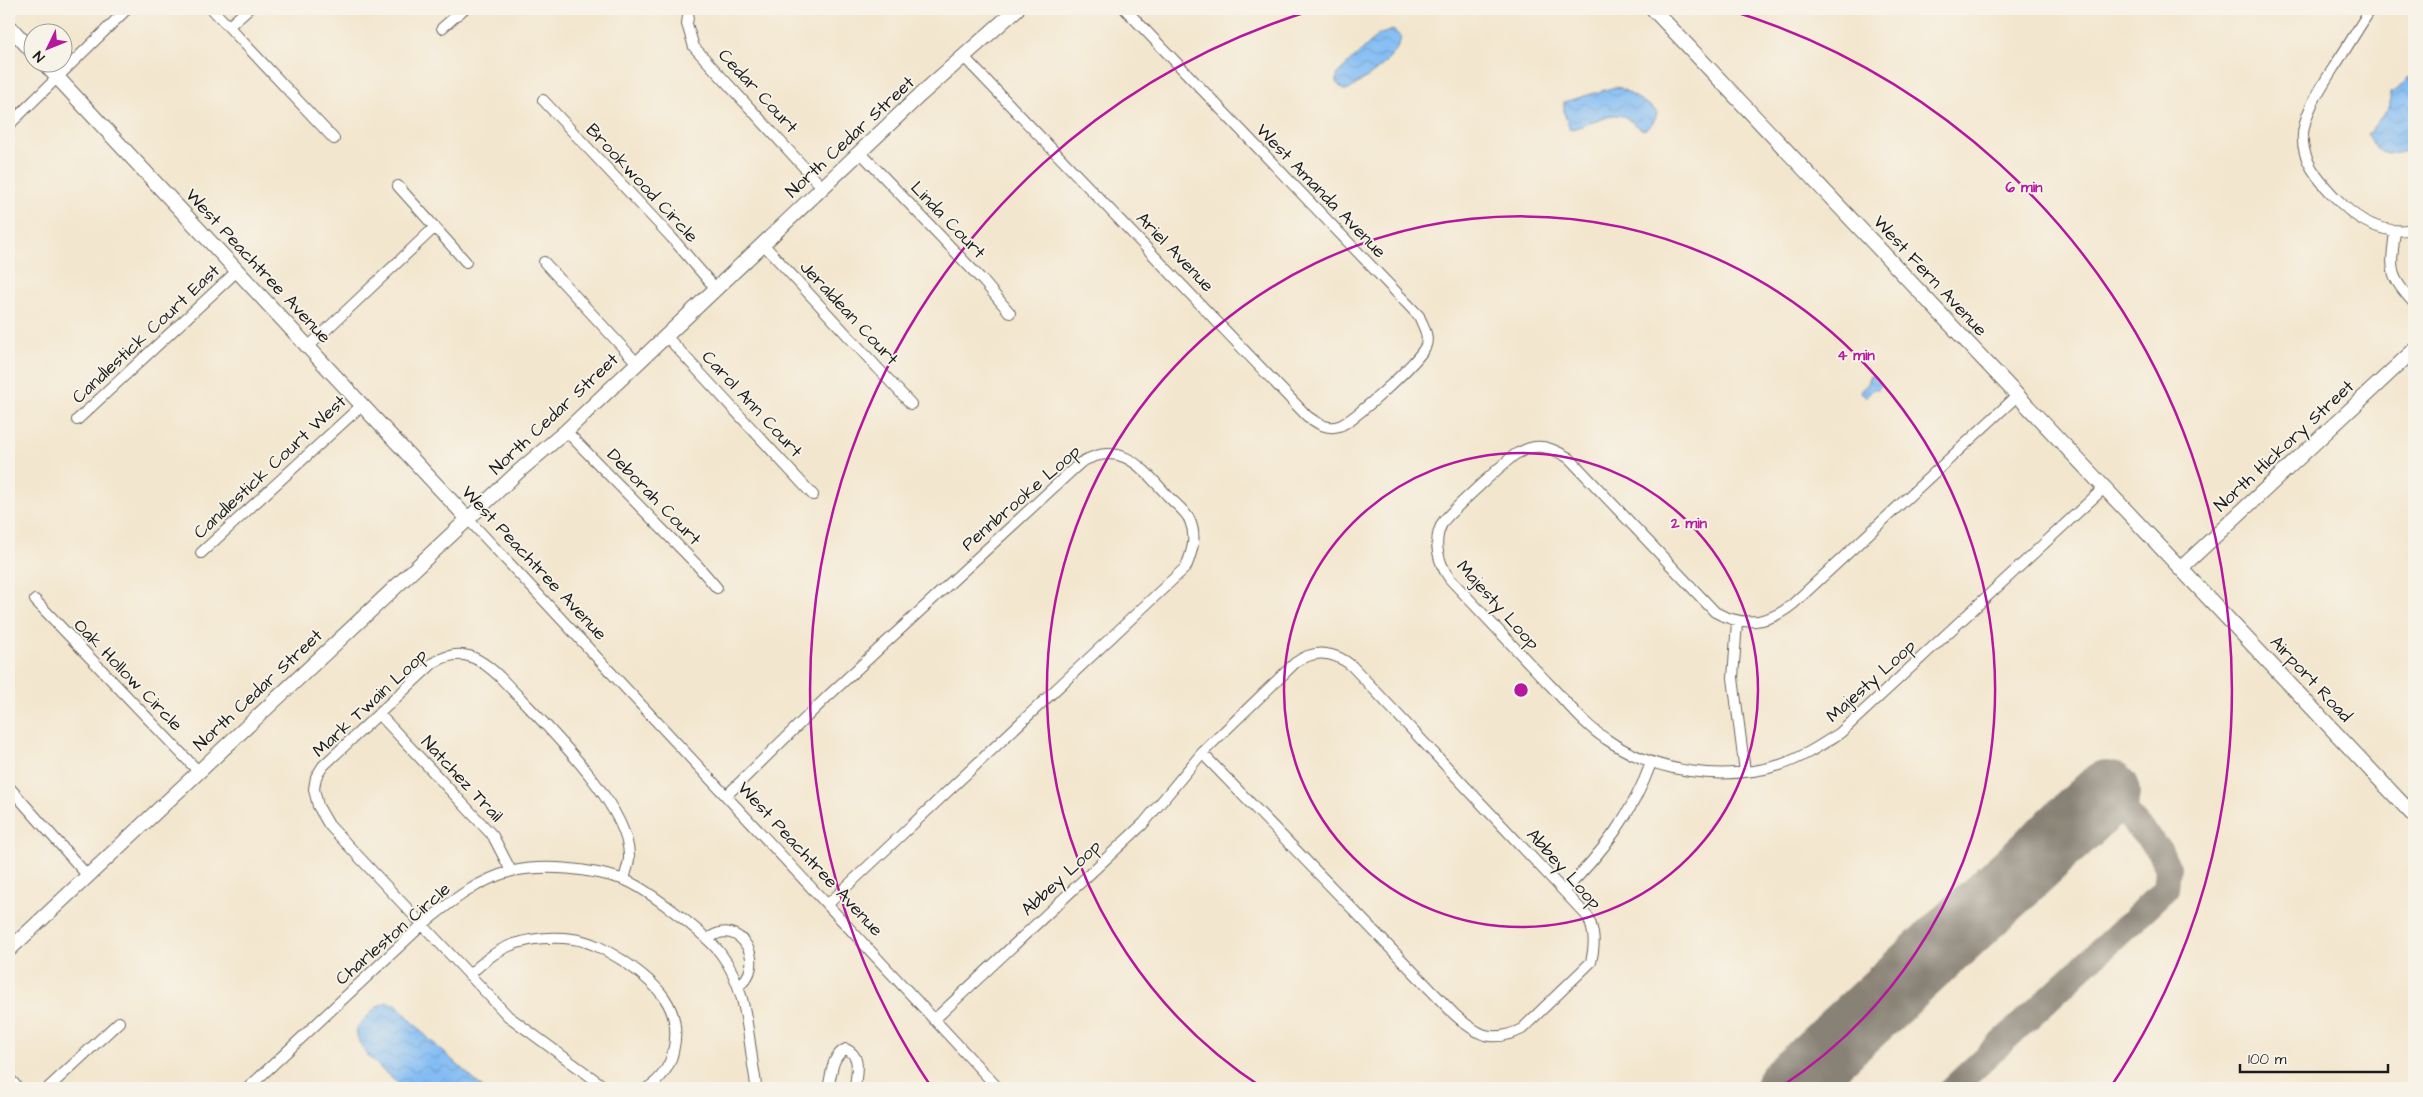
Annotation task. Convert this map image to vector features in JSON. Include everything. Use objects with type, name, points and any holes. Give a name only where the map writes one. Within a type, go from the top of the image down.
[{"type":"street","points":[[9,125],[127,9]]},
{"type":"street","points":[[212,9],[334,139]]},
{"type":"street","points":[[229,26],[248,9]]},
{"type":"street","points":[[442,28],[464,9]]},
{"type":"street","name":"Cedar Court","points":[[689,9],[687,24],[694,47],[823,188]]},
{"type":"street","name":"North Cedar Street","points":[[9,950],[518,472],[566,431],[860,152],[1017,9]]},
{"type":"street","name":"West Amanda Avenue","points":[[1125,9],[1419,316],[1427,334],[1426,346],[1420,356],[1372,401]]},
{"type":"street","name":"West Fern Avenue","points":[[1653,9],[2180,569]]},
{"type":"street","points":[[2371,9],[2312,102],[2303,129],[2303,144],[2311,168],[2352,214],[2372,225],[2395,231],[2414,229]]},
{"type":"street","points":[[9,26],[22,40]]},
{"type":"street","name":"Ariel Avenue","points":[[964,57],[1307,416],[1320,425],[1330,428],[1341,426],[1372,401]]},
{"type":"street","name":"West Peachtree Avenue","points":[[52,72],[998,1088]]},
{"type":"street","name":"Brookwood Circle","points":[[543,100],[672,238],[716,289]]},
{"type":"street","name":"Linda Court","points":[[860,152],[984,282],[1010,313]]},
{"type":"street","points":[[398,186],[466,262]]},
{"type":"street","points":[[308,347],[435,227]]},
{"type":"street","points":[[2395,231],[2392,272],[2399,286],[2414,303]]},
{"type":"street","name":"Jeraldean Court","points":[[763,244],[911,404]]},
{"type":"street","points":[[544,262],[637,363]]},
{"type":"street","name":"Candlestick Court East","points":[[77,420],[237,271]]},
{"type":"street","name":"Carol Ann Court","points":[[666,336],[813,495]]},
{"type":"street","name":"North Hickory Street","points":[[2180,569],[2414,350]]},
{"type":"street","name":"Majesty Loop","points":[[2018,396],[1782,613],[1756,622],[1737,622],[1715,612],[1582,470],[1569,458],[1556,450],[1542,447],[1530,448],[1515,454],[1443,521],[1438,539],[1438,558],[1450,579],[1587,723],[1606,739],[1651,763],[1686,771],[1745,772],[1780,764],[1812,751],[1840,733],[2104,488]]},
{"type":"street","name":"Candlestick Court West","points":[[201,553],[362,405]]},
{"type":"street","name":"Deborah Court","points":[[566,431],[698,566],[716,588]]},
{"type":"street","name":"Pennbrooke Loop","points":[[726,796],[828,696],[1080,463],[1095,454],[1112,453],[1140,466],[1190,520],[1193,535],[1192,550],[1186,567],[827,905]]},
{"type":"street","name":"Airport Road","points":[[2180,569],[2414,816]]},
{"type":"street","name":"Oak Hollow Circle","points":[[35,600],[198,771]]},
{"type":"street","points":[[1737,622],[1733,678],[1745,772]]},
{"type":"street","name":"Abbey Loop","points":[[934,1020],[1143,824],[1202,753],[1302,658],[1320,653],[1341,657],[1588,917],[1594,931],[1594,949],[1591,962],[1522,1029],[1509,1036],[1496,1038],[1481,1034],[1454,1014],[1202,753]]},
{"type":"street","name":"Mark Twain Loop","points":[[606,1088],[508,1016],[422,925],[330,824],[318,806],[314,789],[316,777],[323,766],[433,663],[442,657],[455,654],[470,656],[486,663],[573,756],[613,810],[625,837],[629,857],[624,880]]},
{"type":"street","name":"Natchez Trail","points":[[379,714],[493,836],[511,871]]},
{"type":"street","points":[[1564,891],[1605,848],[1620,826],[1635,801],[1651,763]]},
{"type":"street","points":[[9,787],[87,875]]},
{"type":"street","name":"Charleston Circle","points":[[248,1088],[422,925],[453,900],[477,886],[511,871],[531,868],[565,869],[624,880],[656,900],[708,939],[722,955],[738,986],[747,1012],[757,1088]]},
{"type":"street","points":[[708,939],[715,933],[724,931],[742,938],[750,952],[751,964],[748,975],[738,986]]},
{"type":"street","points":[[469,975],[488,959],[509,946],[544,938],[575,939],[609,952],[648,978],[662,992],[673,1013],[676,1040],[672,1060],[656,1084],[647,1088]]},
{"type":"street","points":[[48,1088],[119,1022]]},
{"type":"street","points":[[828,1088],[838,1052],[846,1049],[853,1052],[857,1059],[855,1088]]},
{"type":"street","points":[[9,1078],[18,1088]]},
{"type":"water","points":[[1393,30],[1401,37],[1398,46],[1388,61],[1349,90],[1343,90],[1336,82],[1338,73],[1378,35]]},
{"type":"water","points":[[2414,71],[2414,145],[2394,154],[2382,151],[2367,135],[2390,106],[2390,93],[2398,89]]},
{"type":"water","points":[[1615,87],[1621,88],[1653,108],[1657,113],[1646,129],[1643,130],[1623,116],[1614,115],[1570,130],[1564,113],[1564,102]]},
{"type":"water","points":[[1874,376],[1882,385],[1877,390],[1875,388],[1866,397],[1860,391],[1868,384],[1868,379]]},
{"type":"water","points":[[387,1002],[396,1004],[427,1037],[483,1088],[403,1088],[381,1069],[362,1046],[356,1029],[376,1007]]},
{"type":"taxiway","points":[[1953,1088],[2166,889],[2168,868],[2160,851],[2107,793]]},
{"type":"runway","points":[[1788,1088],[2107,793]]}]
